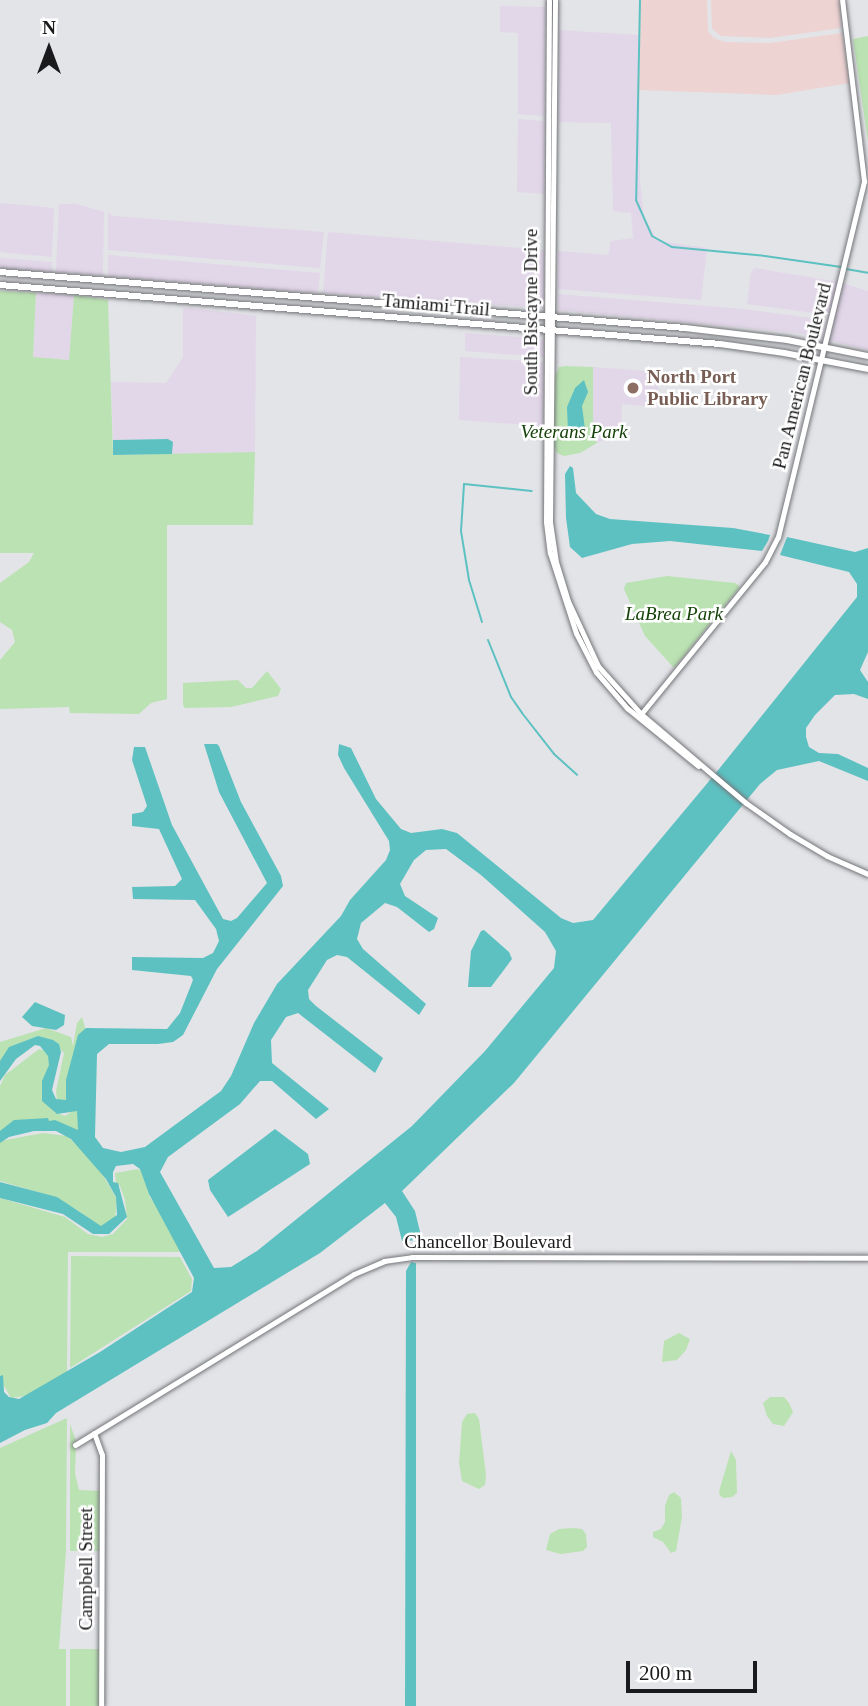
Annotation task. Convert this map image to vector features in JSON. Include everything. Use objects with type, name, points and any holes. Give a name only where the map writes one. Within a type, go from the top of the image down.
[{"type":"main road","name":"Tamiami Trail","points":[[0,272],[721,332],[823,346],[868,356]]},
{"type":"main road","name":"Tamiami Trail","points":[[0,285],[720,344],[868,369]]},
{"type":"street","name":"South Biscayne Drive","points":[[549,0],[550,522],[556,562],[568,601],[594,659],[617,691],[641,714],[746,803],[804,844],[868,874]]},
{"type":"street","name":"South Biscayne Drive","points":[[550,317],[555,0]]},
{"type":"street","name":"Pan American Boulevard","points":[[641,714],[774,550],[864,181],[842,0]]},
{"type":"street","name":"South Biscayne Drive","points":[[550,330],[546,530],[552,565],[568,612],[590,661],[618,698],[688,759],[710,773]]},
{"type":"street","name":"Chancellor Boulevard","points":[[75,1445],[348,1277],[384,1261],[412,1257],[868,1258]]},
{"type":"street","name":"Campbell Street","points":[[94,1433],[102,1455],[102,1706]]},
{"type":"shaded area","points":[[640,0],[707,0],[708,31],[714,38],[725,42],[770,43],[842,33],[850,83],[776,95],[639,90]]},
{"type":"shaded area","points":[[711,0],[840,0],[841,28],[770,38],[721,36],[712,29]]},
{"type":"shaded area","points":[[500,6],[545,7],[544,116],[518,114],[518,33],[500,32]]},
{"type":"shaded area","points":[[559,30],[639,35],[640,181],[644,217],[658,241],[707,248],[701,300],[558,289],[558,251],[608,255],[611,241],[633,238],[631,213],[613,211],[611,123],[559,122]]},
{"type":"shaded area","points":[[518,119],[544,121],[544,194],[517,192]]},
{"type":"shaded area","points":[[0,203],[54,208],[52,257],[0,252]]},
{"type":"shaded area","points":[[59,204],[76,204],[104,212],[103,275],[56,272]]},
{"type":"shaded area","points":[[108,213],[113,216],[324,232],[320,268],[108,250]]},
{"type":"shaded area","points":[[328,232],[544,250],[544,308],[323,293]]},
{"type":"shaded area","points":[[108,255],[320,273],[318,293],[108,276]]},
{"type":"shaded area","points":[[0,258],[52,262],[52,272],[0,268]]},
{"type":"shaded area","points":[[755,268],[838,282],[828,315],[747,304],[751,272]]},
{"type":"shaded area","points":[[842,283],[868,291],[868,350],[827,340]]},
{"type":"shaded area","points":[[36,293],[74,295],[69,360],[33,357]]},
{"type":"shaded area","points":[[558,294],[743,309],[826,320],[822,339],[798,333],[558,310]]},
{"type":"shaded area","points":[[183,307],[256,316],[255,452],[172,454],[173,442],[168,439],[113,440],[111,382],[166,383],[183,357]]},
{"type":"shaded area","points":[[465,333],[544,339],[544,357],[465,351]]},
{"type":"shaded area","points":[[460,357],[544,362],[543,426],[459,420]]},
{"type":"shaded area","points":[[593,367],[659,372],[657,407],[622,404],[621,433],[597,443],[593,436]]},
{"type":"green space","points":[[868,36],[868,142],[853,39]]},
{"type":"green space","points":[[0,291],[36,293],[33,357],[69,360],[74,295],[108,300],[113,455],[255,452],[253,525],[167,525],[167,699],[151,703],[139,714],[70,713],[69,707],[0,709],[0,660],[15,642],[12,630],[0,622],[0,583],[29,562],[34,553],[0,553]]},
{"type":"green space","name":"Veterans Park","points":[[559,367],[593,367],[593,436],[597,443],[580,453],[564,456],[557,453],[554,447],[555,376]]},
{"type":"green space","name":"LaBrea Park","points":[[667,576],[735,583],[740,587],[674,668],[645,636],[624,589],[626,583]]},
{"type":"green space","points":[[267,671],[281,689],[278,696],[231,707],[185,708],[183,705],[183,683],[238,680],[246,688],[252,688]]},
{"type":"green space","points":[[82,1017],[86,1031],[70,1094],[64,1103],[57,1101],[56,1091],[64,1053],[52,1041],[38,1039],[0,1065],[0,1042],[46,1028],[71,1037],[73,1046],[77,1023]]},
{"type":"green space","points":[[39,1049],[46,1051],[52,1062],[49,1068],[54,1112],[65,1116],[77,1108],[81,1132],[37,1119],[17,1121],[0,1133],[0,1086],[5,1075]]},
{"type":"green space","points":[[43,1133],[67,1136],[95,1162],[117,1199],[115,1219],[101,1227],[77,1210],[44,1194],[0,1181],[0,1141]]},
{"type":"green space","points":[[138,1169],[146,1173],[150,1198],[164,1214],[185,1252],[68,1252],[67,1374],[32,1395],[11,1398],[0,1379],[0,1198],[65,1217],[88,1234],[102,1237],[113,1234],[127,1219],[125,1200],[120,1186],[116,1183],[115,1173]]},
{"type":"green space","points":[[71,1256],[180,1257],[192,1279],[191,1291],[70,1368]]},
{"type":"green space","points":[[679,1333],[690,1339],[686,1350],[677,1360],[662,1362],[664,1341]]},
{"type":"green space","points":[[770,1397],[784,1397],[789,1403],[793,1412],[784,1426],[773,1424],[767,1416],[763,1403]]},
{"type":"green space","points":[[475,1413],[479,1419],[486,1475],[485,1485],[479,1489],[462,1481],[459,1463],[462,1422],[467,1414]]},
{"type":"green space","points":[[67,1418],[66,1551],[59,1649],[66,1649],[66,1706],[0,1706],[0,1448]]},
{"type":"green space","points":[[70,1424],[76,1441],[72,1444],[76,1447],[75,1473],[79,1490],[100,1491],[100,1551],[70,1551]]},
{"type":"green space","points":[[731,1451],[736,1460],[737,1493],[723,1498],[719,1494],[720,1488]]},
{"type":"green space","points":[[674,1492],[681,1498],[682,1517],[676,1551],[671,1553],[663,1542],[653,1537],[653,1532],[661,1529],[665,1522],[665,1506],[669,1495]]},
{"type":"green space","points":[[559,1529],[582,1529],[586,1534],[587,1547],[583,1551],[561,1554],[546,1550],[550,1534]]},
{"type":"green space","points":[[70,1649],[99,1649],[99,1706],[70,1706]]},
{"type":"water","points":[[584,380],[588,392],[582,406],[585,429],[575,439],[568,433],[567,407],[575,388]]},
{"type":"water","points":[[168,439],[173,442],[172,454],[113,455],[113,440]]},
{"type":"water","points":[[570,466],[573,468],[576,493],[596,514],[610,519],[733,528],[770,535],[768,541],[762,551],[670,541],[632,544],[582,558],[570,547],[566,518],[565,474]]},
{"type":"water","points":[[787,537],[855,552],[868,548],[868,652],[860,670],[868,682],[868,699],[854,694],[835,695],[806,728],[806,737],[809,747],[819,753],[838,754],[868,768],[868,781],[819,761],[777,770],[760,784],[514,1083],[402,1191],[415,1211],[422,1240],[402,1241],[396,1217],[385,1203],[320,1253],[56,1413],[47,1423],[25,1430],[0,1443],[0,1376],[3,1375],[4,1392],[9,1397],[19,1399],[100,1352],[192,1292],[194,1278],[149,1194],[140,1169],[133,1164],[116,1166],[113,1172],[113,1182],[118,1183],[127,1217],[109,1234],[93,1234],[63,1214],[0,1198],[0,1182],[57,1197],[101,1226],[117,1215],[116,1197],[106,1179],[71,1139],[56,1131],[34,1131],[9,1137],[0,1143],[0,1131],[14,1120],[48,1118],[49,1121],[55,1120],[78,1130],[77,1111],[57,1114],[42,1101],[42,1081],[49,1065],[48,1056],[40,1046],[35,1045],[16,1059],[0,1081],[0,1061],[9,1047],[38,1036],[53,1040],[59,1044],[61,1052],[52,1090],[56,1099],[66,1100],[66,1080],[78,1035],[86,1028],[167,1029],[180,1013],[193,980],[191,976],[132,970],[132,957],[203,958],[213,953],[219,941],[216,929],[195,900],[133,899],[132,887],[175,886],[182,879],[159,829],[132,826],[132,814],[143,812],[147,806],[132,760],[134,747],[145,747],[172,825],[223,919],[231,921],[237,918],[267,883],[219,792],[204,744],[219,746],[241,802],[281,876],[283,886],[217,969],[183,1035],[173,1042],[158,1044],[109,1044],[97,1054],[95,1137],[103,1148],[121,1152],[145,1147],[221,1091],[231,1076],[254,1023],[277,984],[341,916],[350,900],[386,860],[390,850],[389,841],[344,768],[338,755],[339,744],[351,748],[376,799],[401,829],[411,833],[442,829],[457,833],[561,918],[573,923],[593,920],[857,597],[857,584],[849,572],[780,555]],"holes":[[[446,849],[481,875],[545,932],[556,951],[554,968],[485,1051],[412,1126],[257,1251],[231,1267],[214,1268],[160,1172],[168,1157],[240,1104],[260,1081],[272,1081],[316,1119],[329,1109],[272,1063],[271,1040],[286,1017],[298,1013],[375,1073],[383,1058],[316,1006],[309,999],[308,990],[327,960],[337,955],[347,957],[419,1015],[426,1004],[363,949],[357,939],[361,923],[385,903],[397,907],[429,932],[434,929],[438,918],[405,896],[400,884],[414,860],[426,850]]]},
{"type":"water","points":[[484,930],[509,952],[512,959],[491,987],[468,987],[471,951]]},
{"type":"water","points":[[35,1002],[65,1015],[64,1025],[56,1030],[32,1026],[22,1017]]},
{"type":"water","points":[[275,1129],[308,1154],[310,1164],[228,1217],[210,1190],[208,1180]]},
{"type":"water","points":[[411,1262],[416,1263],[416,1706],[405,1706],[406,1271]]},
{"type":"waterway","points":[[640,0],[636,200],[652,236],[672,247],[841,267]]},
{"type":"waterway","points":[[846,269],[868,273]]},
{"type":"waterway","points":[[482,622],[469,580],[461,531],[464,484],[532,491]]},
{"type":"waterway","points":[[488,640],[511,697],[554,754],[577,775]]},
{"type":"place","name":"North Port Public Library","points":[[633,388]]}]
